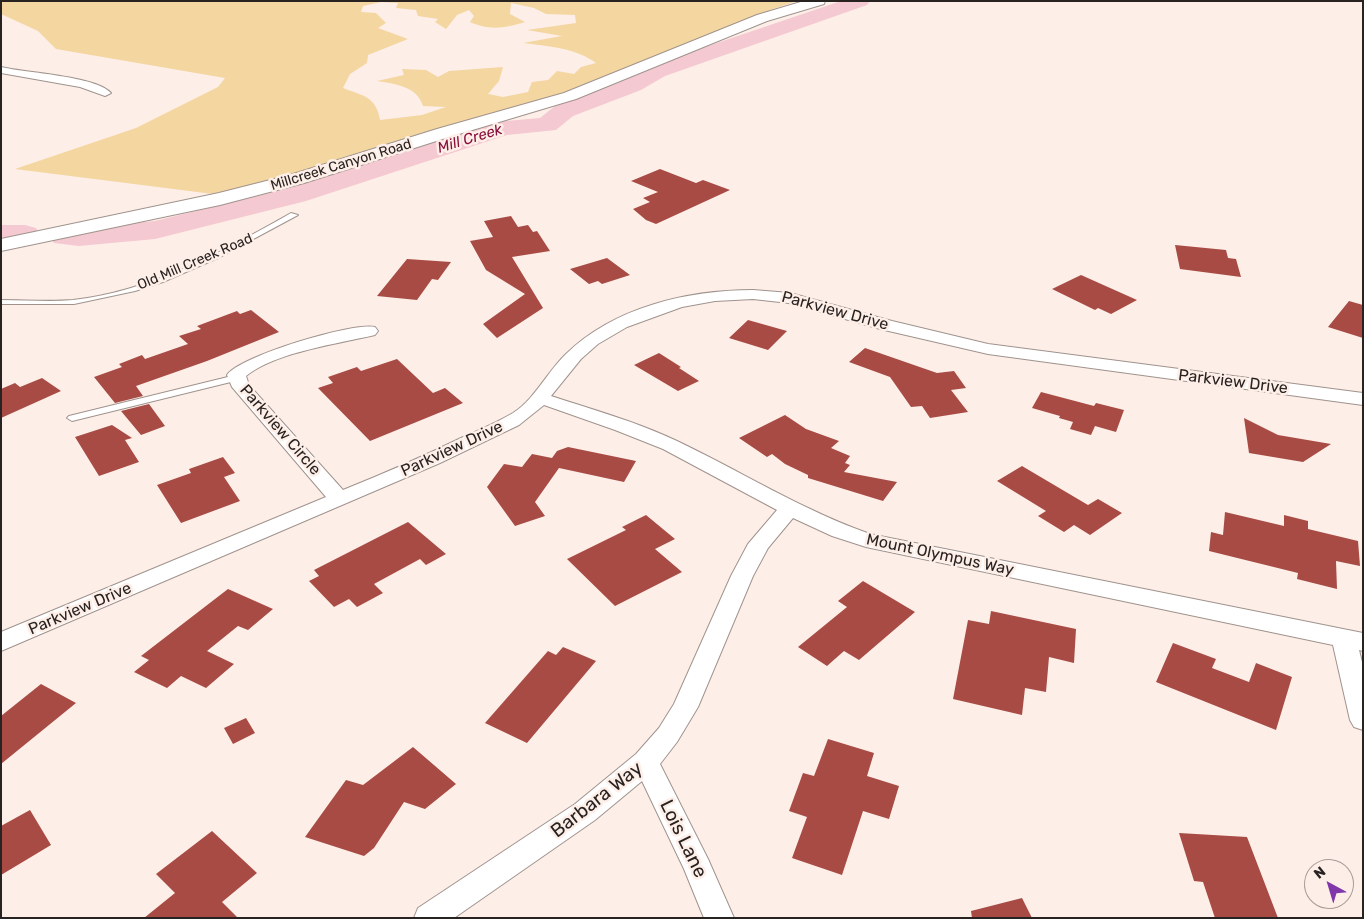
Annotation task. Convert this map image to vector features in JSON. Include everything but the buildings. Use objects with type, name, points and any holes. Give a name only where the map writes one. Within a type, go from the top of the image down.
[{"type":"street","name":"Millcreek Canyon Road","points":[[1,245],[220,200],[296,179],[570,96],[804,1]]},
{"type":"street","name":"Millcreek Canyon Road","points":[[783,10],[819,1]]},
{"type":"street","points":[[1,70],[24,76],[91,86],[105,93]]},
{"type":"street","name":"Parkview Drive","points":[[1,642],[339,500],[489,434],[516,419],[540,398],[583,347],[620,323],[670,304],[694,298],[722,294],[754,294],[790,298],[896,328],[988,349],[1363,398]]},
{"type":"street","name":"Parkview Circle","points":[[339,500],[236,378],[241,370],[262,361],[326,339],[369,331]]},
{"type":"street","name":"Mount Olympus Way","points":[[540,398],[668,444],[789,510],[843,533],[888,546],[1354,640]]},
{"type":"street","name":"Barbara Way","points":[[429,918],[585,812],[646,762],[668,735],[685,707],[742,576],[759,544],[789,510]]},
{"type":"street","points":[[1354,640],[1363,720]]},
{"type":"street","name":"Lois Lane","points":[[646,762],[698,868],[719,918]]},
{"type":"lane","name":"Old Mill Creek Road","points":[[1,302],[74,302],[141,287],[254,237],[294,215]]},
{"type":"lane","points":[[72,418],[236,378]]},
{"type":"shaded area","points":[[1,1],[797,1],[773,9],[593,84],[322,167],[213,194],[15,169],[136,128],[218,87],[225,78],[56,49],[38,31],[1,14]],"holes":[[[381,2],[398,3],[396,8],[416,10],[418,16],[438,19],[435,22],[446,29],[457,15],[469,10],[474,16],[470,22],[484,27],[504,27],[525,22],[510,14],[511,3],[534,8],[546,14],[575,15],[576,23],[527,30],[562,36],[523,43],[570,51],[596,63],[581,67],[574,74],[557,71],[548,80],[532,82],[528,92],[503,97],[488,94],[499,81],[503,67],[449,71],[438,77],[426,70],[402,69],[404,75],[377,81],[398,85],[411,90],[420,99],[423,106],[446,107],[422,115],[380,120],[372,101],[343,88],[350,74],[367,63],[368,55],[408,39],[378,28],[386,23],[376,13],[361,12],[363,6]]]},
{"type":"waterway","name":"Mill Creek","points":[[65,236],[79,237],[155,230],[296,195],[504,127],[547,125],[564,111],[633,85],[657,71],[860,1]]},
{"type":"waterway","name":"Mill Creek","points":[[1,234],[25,234]]}]
